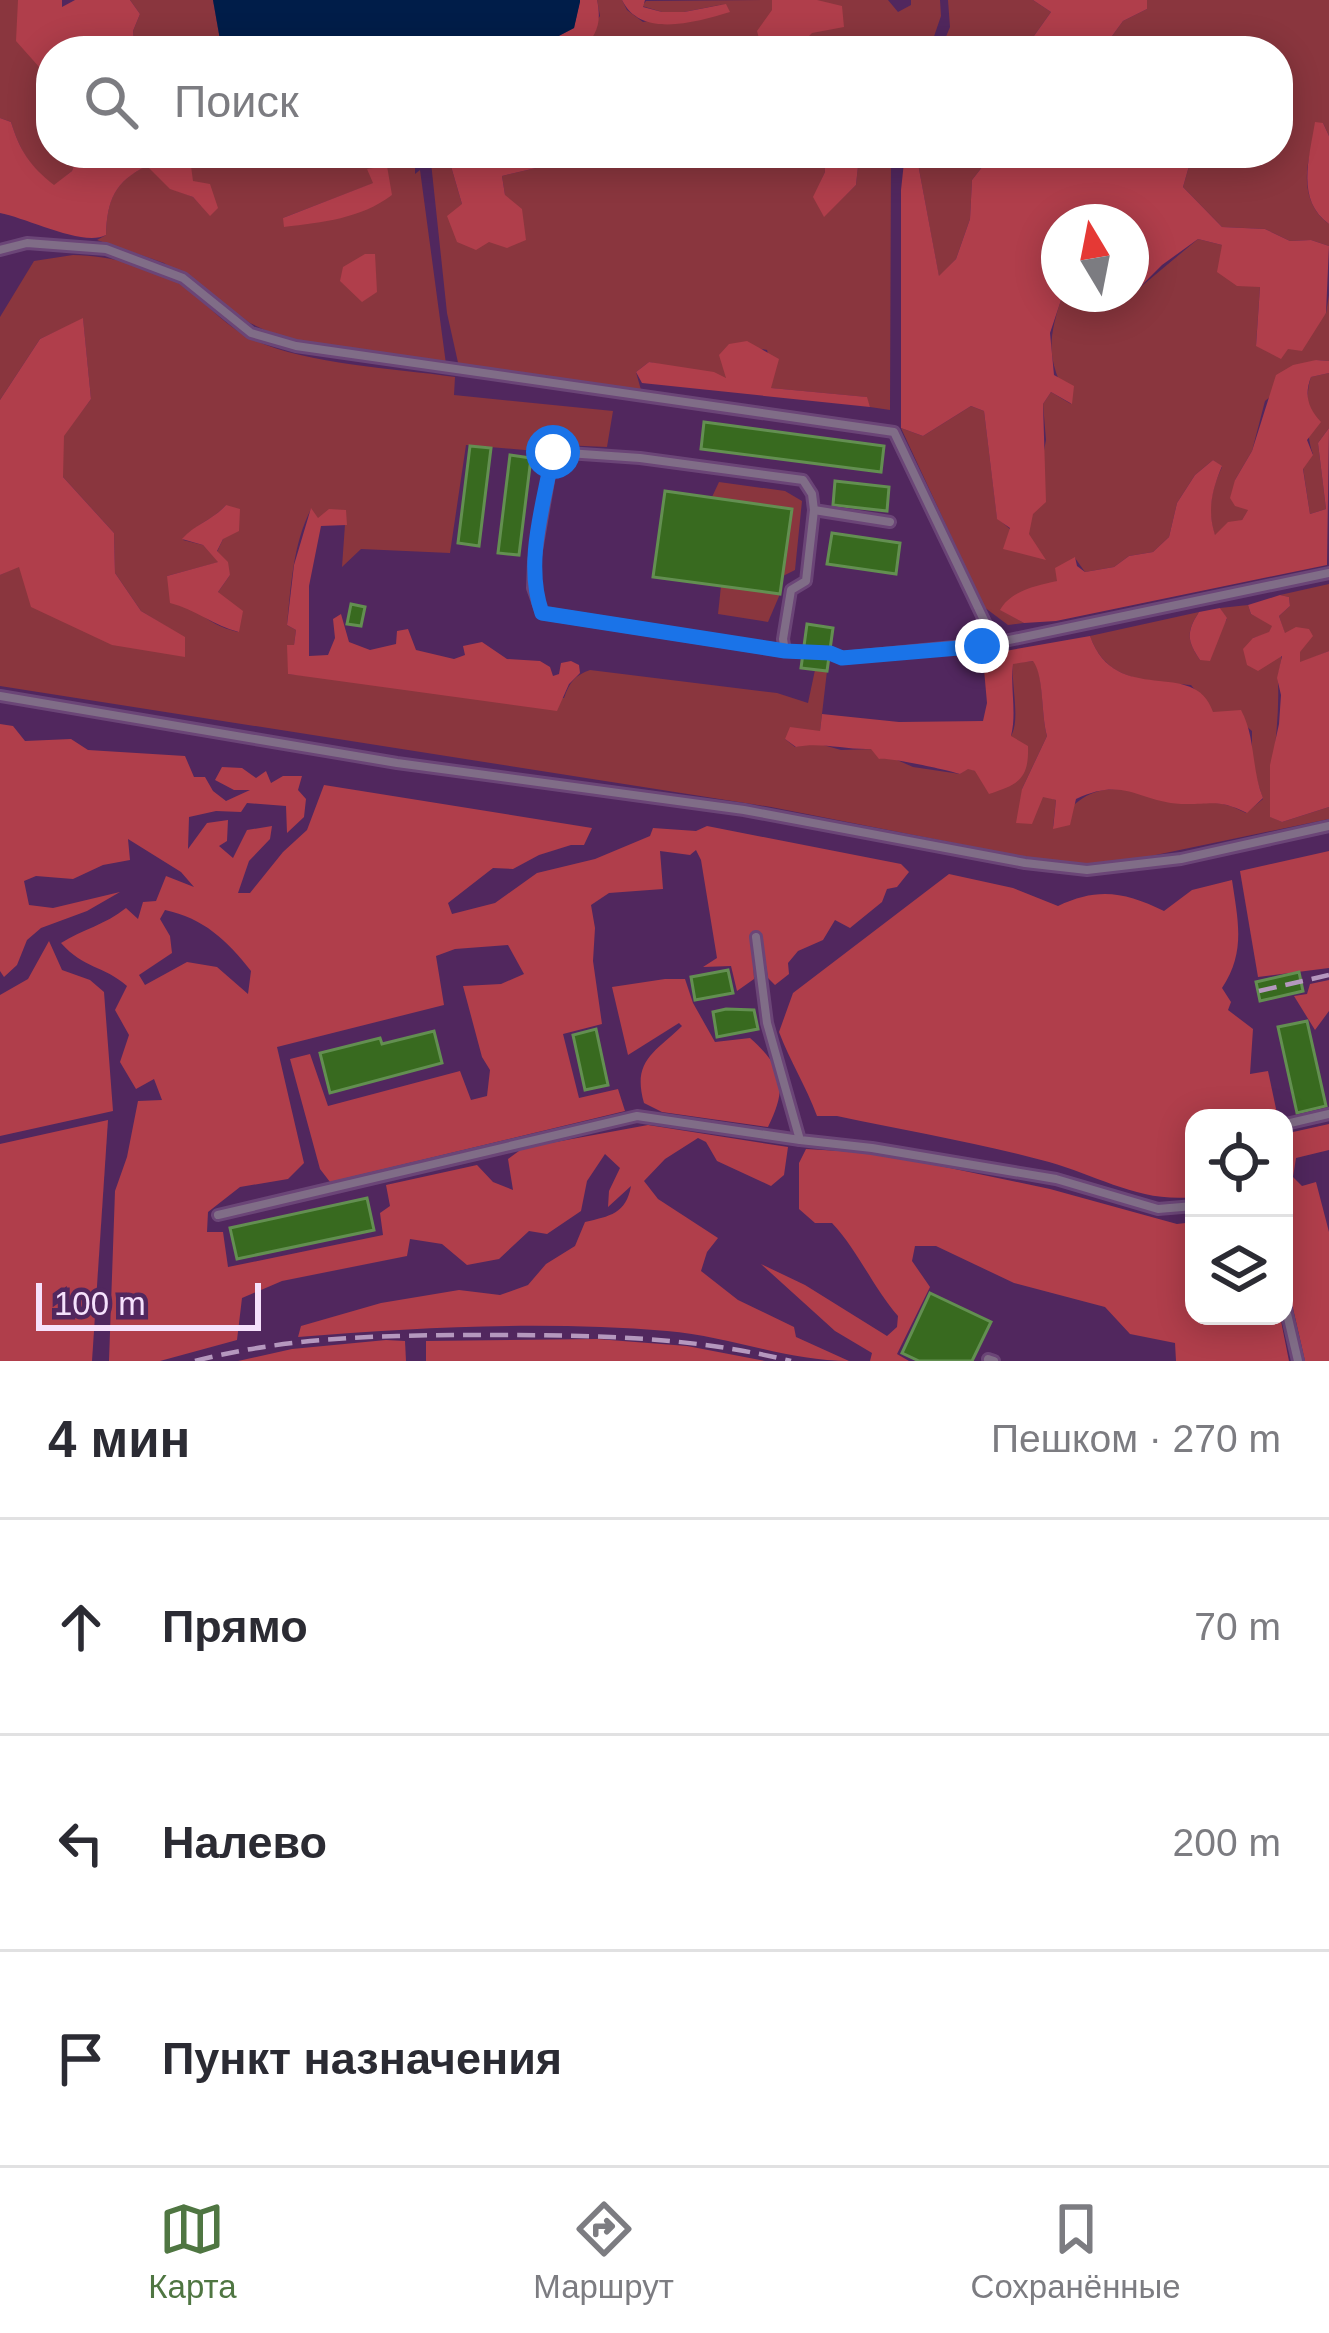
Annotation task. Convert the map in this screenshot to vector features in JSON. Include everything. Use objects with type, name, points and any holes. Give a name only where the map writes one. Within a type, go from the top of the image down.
[{"type":"lane","points":[[0,250],[27,243],[106,249],[183,278],[251,333],[296,346],[894,432],[995,643]]},
{"type":"lane","points":[[785,651],[790,590],[806,581],[814,510],[812,494],[803,480],[577,451],[553,452],[534,562],[533,588],[542,613],[785,651],[842,658],[995,643],[1329,573]]},
{"type":"lane","points":[[814,510],[890,522]]},
{"type":"lane","points":[[0,696],[397,763],[744,810],[1024,863],[1087,870],[1181,860],[1329,826]]},
{"type":"lane","points":[[756,937],[767,1023],[800,1140]]},
{"type":"lane","points":[[1293,1122],[1329,1114]]},
{"type":"lane","points":[[218,1215],[637,1116],[872,1148],[1056,1179],[1158,1209],[1185,1207]]},
{"type":"lane","points":[[1290,1325],[1298,1361]]},
{"type":"shaded area","points":[[0,0],[18,0],[36,56],[36,168],[72,171],[54,186],[38,172],[27,158],[11,122],[0,118]]},
{"type":"shaded area","points":[[18,0],[62,0],[62,7],[75,0],[130,0],[140,14],[134,36],[36,36],[36,64],[16,41]]},
{"type":"shaded area","points":[[130,0],[213,0],[219,36],[134,36],[140,14]]},
{"type":"shaded area","points":[[580,0],[597,0],[594,34],[559,36],[574,28]]},
{"type":"shaded area","points":[[597,0],[622,0],[643,22],[725,4],[662,12],[642,6],[646,1],[772,0],[781,36],[583,36],[600,16]]},
{"type":"shaded area","points":[[622,0],[645,0],[643,7],[662,12],[726,4],[730,12],[686,23],[656,24],[642,20]]},
{"type":"shaded area","points":[[772,0],[817,0],[842,6],[844,27],[809,36],[758,36]]},
{"type":"shaded area","points":[[817,0],[888,0],[898,12],[911,5],[911,0],[940,0],[934,36],[804,36]]},
{"type":"shaded area","points":[[948,0],[1033,0],[1051,12],[1034,36],[946,36]]},
{"type":"shaded area","points":[[1033,0],[1147,0],[1147,9],[1123,21],[1112,36],[1034,36],[1051,12]]},
{"type":"shaded area","points":[[1147,0],[1329,0],[1329,136],[1323,123],[1311,149],[1307,176],[1312,203],[1329,224],[1329,246],[1311,240],[1290,241],[1265,229],[1222,227],[1183,187],[1188,168],[1293,168],[1293,36],[1112,36],[1123,21],[1147,9]]},
{"type":"shaded area","points":[[0,118],[11,122],[27,157],[54,185],[73,168],[144,168],[115,193],[106,235],[69,235],[0,213]]},
{"type":"shaded area","points":[[1315,122],[1323,123],[1329,136],[1329,224],[1308,191]]},
{"type":"shaded area","points":[[143,168],[151,168],[170,188],[193,197],[210,215],[185,168],[415,168],[415,174],[420,170],[446,364],[273,334],[164,263],[97,240],[106,235],[115,192]],"holes":[[[368,169],[392,195],[283,218],[374,183]]]},
{"type":"shaded area","points":[[149,168],[191,168],[193,181],[210,184],[218,208],[210,216],[193,197],[170,189]]},
{"type":"shaded area","points":[[387,168],[392,195],[341,218],[284,227],[283,218],[373,183],[367,169]]},
{"type":"shaded area","points":[[432,168],[452,168],[462,204],[505,195],[502,176],[536,168],[825,168],[814,197],[824,216],[856,185],[858,168],[891,168],[890,410],[870,407],[866,397],[770,388],[773,374],[767,350],[751,347],[725,369],[727,379],[649,362],[636,372],[641,390],[459,367],[447,313]]},
{"type":"shaded area","points":[[452,168],[536,168],[502,176],[505,195],[522,209],[526,240],[507,248],[489,242],[476,250],[457,242],[447,216],[462,204]]},
{"type":"shaded area","points":[[825,168],[858,168],[856,185],[824,217],[813,197]]},
{"type":"shaded area","points":[[903,168],[919,168],[939,276],[956,259],[970,219],[972,180],[981,168],[1188,168],[1183,187],[1222,227],[1265,229],[1290,241],[1311,240],[1329,246],[1326,313],[1302,351],[1288,349],[1281,359],[1256,346],[1260,287],[1237,286],[1217,272],[1222,245],[1198,239],[1149,278],[1149,204],[1041,204],[1041,312],[1057,312],[1050,333],[1054,375],[1074,386],[1072,404],[1051,392],[1043,404],[1046,502],[1033,514],[1029,534],[1046,560],[1003,549],[1010,528],[997,519],[984,411],[971,406],[923,436],[901,428]]},
{"type":"shaded area","points":[[919,168],[981,168],[972,180],[970,219],[956,259],[939,277]]},
{"type":"shaded area","points":[[1198,239],[1222,245],[1260,287],[1256,345],[1288,349],[1326,313],[1329,295],[1329,361],[1316,360],[1265,401],[1252,451],[1235,480],[1249,509],[1242,520],[1215,536],[1211,501],[1222,467],[1213,460],[1195,475],[1177,503],[1169,537],[1153,552],[1085,572],[1075,558],[1058,581],[1018,594],[1001,610],[1024,623],[1008,625],[984,607],[901,428],[923,436],[971,406],[984,411],[997,518],[1044,558],[1028,534],[1046,440],[1043,404],[1051,392],[1071,404],[1053,362],[1058,312],[1149,312],[1149,280]]},
{"type":"shaded area","points":[[365,254],[375,254],[377,292],[362,302],[340,281],[343,267]]},
{"type":"shaded area","points":[[73,255],[147,268],[187,289],[254,340],[326,360],[455,377],[454,395],[613,411],[607,447],[538,444],[536,451],[466,445],[450,553],[361,549],[342,567],[346,510],[318,519],[311,509],[300,536],[292,580],[287,625],[296,630],[294,645],[288,645],[288,674],[564,698],[573,680],[590,670],[777,693],[808,703],[815,670],[827,671],[820,731],[785,739],[795,747],[816,743],[841,750],[872,749],[913,767],[960,774],[968,768],[975,771],[1009,739],[1015,719],[1013,663],[1034,661],[1047,736],[1022,789],[1056,800],[1053,827],[1086,796],[1108,789],[1178,803],[1221,804],[1246,813],[1263,799],[1252,764],[1252,731],[1230,712],[1212,712],[1191,685],[1144,680],[1117,671],[1097,651],[1090,636],[1199,612],[1190,636],[1200,660],[1227,619],[1220,608],[1248,605],[1251,614],[1273,625],[1269,633],[1253,638],[1281,654],[1271,817],[1282,822],[1329,807],[1329,819],[1146,857],[1087,864],[1025,857],[771,807],[0,686],[0,575],[19,566],[185,655],[185,638],[141,611],[115,573],[114,533],[63,477],[63,436],[91,399],[83,319],[40,339],[0,400],[0,317],[34,261]],"holes":[[[226,505],[217,552],[230,575],[218,592],[238,632],[197,611],[167,576],[219,562],[203,545],[183,540]]]},
{"type":"shaded area","points":[[83,318],[91,399],[64,436],[63,477],[114,533],[115,573],[141,611],[185,637],[185,657],[112,645],[31,607],[19,567],[0,575],[0,400],[40,339]]},
{"type":"shaded area","points":[[747,341],[779,359],[771,388],[867,397],[870,407],[642,383],[636,372],[649,362],[726,378],[719,355],[729,344]]},
{"type":"shaded area","points":[[1316,360],[1329,361],[1329,373],[1311,377],[1309,384],[1308,401],[1321,422],[1307,440],[1313,455],[1303,469],[1310,514],[1326,509],[1318,443],[1329,428],[1327,565],[1056,621],[1024,623],[1000,610],[1017,594],[1057,581],[1055,568],[1075,557],[1085,572],[1153,552],[1169,537],[1177,503],[1195,475],[1213,460],[1222,466],[1212,500],[1215,535],[1228,522],[1242,520],[1248,510],[1235,506],[1230,498],[1252,451],[1276,375]]},
{"type":"shaded area","points":[[1329,373],[1329,428],[1318,443],[1326,509],[1310,514],[1303,468],[1313,454],[1308,394],[1311,377]]},
{"type":"shaded area","points":[[719,482],[785,491],[802,501],[795,570],[783,576],[792,509],[712,497]]},
{"type":"shaded area","points":[[226,505],[240,509],[239,531],[223,539],[217,551],[228,562],[230,575],[218,592],[243,611],[239,632],[170,603],[167,576],[218,562],[203,545],[182,539]]},
{"type":"shaded area","points":[[311,508],[318,518],[329,509],[346,510],[347,525],[321,526],[309,586],[309,656],[328,655],[335,638],[333,619],[341,614],[349,642],[370,650],[396,644],[397,631],[408,629],[416,650],[454,659],[465,655],[463,646],[482,642],[507,659],[540,661],[550,667],[553,676],[559,674],[561,663],[571,661],[579,665],[580,673],[569,684],[557,711],[288,674],[287,645],[294,645],[296,630],[287,625],[294,565]]},
{"type":"shaded area","points":[[1329,584],[1329,651],[1300,663],[1300,652],[1285,634],[1279,616],[1290,606],[1289,597],[1280,595]]},
{"type":"shaded area","points":[[721,586],[780,594],[768,622],[718,614]]},
{"type":"shaded area","points":[[1280,595],[1289,597],[1290,606],[1279,616],[1285,633],[1296,627],[1309,629],[1313,636],[1300,652],[1300,662],[1329,651],[1329,807],[1282,822],[1270,817],[1270,765],[1279,724],[1277,678],[1282,656],[1258,671],[1247,665],[1243,649],[1272,626],[1251,614],[1248,605]]},
{"type":"shaded area","points":[[1220,608],[1227,618],[1210,661],[1200,660],[1191,642],[1192,625],[1199,612]]},
{"type":"shaded area","points":[[1090,636],[1102,658],[1118,671],[1190,687],[1204,696],[1213,712],[1241,710],[1263,798],[1247,813],[1221,804],[1181,804],[1107,790],[1076,799],[1070,825],[1053,829],[1056,800],[1043,797],[1032,824],[1016,823],[1022,789],[1047,736],[1033,661],[1013,664],[1012,673],[1011,736],[1028,746],[1027,766],[1015,783],[989,794],[975,771],[968,769],[960,774],[879,759],[871,749],[796,747],[785,739],[790,727],[820,731],[822,714],[899,722],[983,721],[987,703],[983,658]]},
{"type":"shaded area","points":[[0,724],[13,726],[25,741],[71,739],[88,750],[185,756],[194,777],[205,777],[226,801],[250,790],[234,790],[215,780],[222,767],[242,768],[256,778],[266,771],[271,783],[283,776],[302,776],[298,790],[306,799],[304,817],[287,833],[286,806],[247,803],[241,812],[189,817],[188,849],[207,823],[228,820],[227,841],[219,846],[233,858],[247,830],[272,826],[270,839],[249,861],[238,893],[250,893],[307,830],[324,785],[592,828],[584,845],[539,855],[513,869],[493,868],[448,903],[452,914],[495,903],[537,873],[595,859],[650,836],[653,828],[696,831],[707,826],[901,864],[909,872],[897,887],[887,889],[882,902],[850,928],[835,920],[823,940],[798,951],[788,963],[789,974],[775,985],[768,978],[761,935],[752,931],[754,979],[737,991],[731,966],[703,967],[717,958],[696,850],[690,855],[660,851],[663,889],[609,893],[591,905],[602,1024],[563,1034],[579,1098],[618,1089],[625,1111],[330,1182],[320,1169],[290,1059],[310,1054],[328,1106],[460,1071],[471,1100],[487,1096],[490,1070],[482,1057],[463,986],[501,984],[524,974],[508,945],[455,949],[436,956],[444,1005],[277,1047],[304,1163],[288,1179],[240,1187],[208,1212],[207,1232],[223,1232],[228,1267],[383,1235],[380,1213],[390,1206],[386,1185],[477,1165],[493,1182],[513,1190],[508,1159],[523,1148],[648,1125],[788,1147],[784,1175],[771,1186],[717,1161],[706,1142],[698,1138],[665,1159],[644,1181],[658,1199],[718,1238],[701,1271],[738,1300],[794,1327],[796,1337],[849,1361],[803,1357],[690,1334],[621,1328],[482,1326],[298,1337],[301,1326],[381,1303],[459,1290],[500,1295],[528,1285],[546,1264],[575,1246],[585,1222],[609,1215],[625,1203],[631,1186],[608,1207],[609,1191],[620,1168],[605,1154],[587,1181],[581,1211],[547,1234],[529,1231],[499,1259],[467,1265],[442,1244],[410,1239],[407,1256],[282,1281],[242,1298],[237,1340],[160,1361],[109,1361],[115,1191],[138,1101],[162,1100],[154,1079],[136,1089],[120,1062],[129,1035],[115,1010],[127,986],[61,943],[126,908],[138,919],[143,902],[156,901],[166,876],[194,887],[181,872],[128,839],[130,860],[103,865],[73,879],[36,876],[24,881],[29,905],[53,908],[120,892],[87,911],[41,928],[27,940],[17,965],[4,977],[0,971]],"holes":[[[165,910],[191,919],[223,940],[251,971],[248,994],[217,967],[187,962],[145,985],[139,975],[172,953],[170,936],[160,919]]]},
{"type":"shaded area","points":[[1329,851],[1329,968],[1258,977],[1240,871]]},
{"type":"shaded area","points":[[949,874],[1013,888],[1058,906],[1111,894],[1164,911],[1192,890],[1232,880],[1237,949],[1222,988],[1231,1002],[1228,1010],[1253,1029],[1250,1074],[1268,1071],[1276,1109],[1185,1109],[1185,1197],[1174,1198],[1138,1192],[997,1149],[837,1116],[817,1116],[779,1032],[793,993]]},
{"type":"shaded area","points":[[49,941],[62,970],[90,980],[104,992],[113,1111],[0,1136],[0,995],[28,979]]},
{"type":"shaded area","points":[[685,979],[715,1042],[750,1038],[770,1060],[780,1090],[768,1127],[662,1112],[644,1103],[643,1067],[682,1026],[679,1023],[628,1055],[612,987]]},
{"type":"shaded area","points":[[1329,980],[1329,1011],[1315,1030],[1294,996],[1307,994],[1310,984]]},
{"type":"shaded area","points":[[108,1120],[92,1361],[0,1361],[0,1144]]},
{"type":"shaded area","points":[[1329,1124],[1329,1150],[1296,1158],[1293,1177],[1293,1132]]},
{"type":"shaded area","points":[[806,1149],[874,1153],[1185,1223],[1185,1325],[1282,1325],[1289,1361],[1176,1361],[1175,1343],[1130,1334],[1105,1307],[1014,1283],[936,1246],[915,1246],[912,1261],[930,1287],[897,1354],[909,1361],[870,1361],[872,1353],[835,1331],[761,1264],[887,1336],[897,1327],[898,1316],[842,1234],[832,1223],[815,1223],[799,1209],[799,1163]]},
{"type":"shaded area","points":[[1293,1177],[1302,1186],[1316,1182],[1329,1232],[1329,1361],[1305,1361],[1293,1308]]},
{"type":"shaded area","points":[[597,1339],[687,1346],[765,1361],[426,1361],[426,1341]]},
{"type":"shaded area","points":[[405,1341],[406,1361],[238,1361],[292,1349]]},
{"type":"water","points":[[213,0],[580,0],[574,28],[559,36],[219,36]]},
{"type":"building","points":[[704,422],[884,446],[881,472],[701,449]]},
{"type":"building","points":[[470,446],[491,448],[479,546],[458,543]]},
{"type":"building","points":[[510,455],[531,458],[519,555],[498,553]]},
{"type":"building","points":[[835,481],[889,487],[887,511],[833,505]]},
{"type":"building","points":[[665,491],[792,509],[780,594],[653,577]]},
{"type":"building","points":[[832,533],[900,543],[896,574],[827,564]]},
{"type":"building","points":[[351,604],[365,607],[361,626],[347,624]]},
{"type":"building","points":[[807,624],[833,628],[827,671],[801,668]]},
{"type":"building","points":[[728,970],[733,993],[695,1000],[691,977]]},
{"type":"building","points":[[1299,972],[1303,991],[1260,1001],[1256,982]]},
{"type":"building","points":[[754,1010],[758,1029],[717,1037],[713,1012]]},
{"type":"building","points":[[1307,1021],[1326,1106],[1297,1113],[1278,1027]]},
{"type":"building","points":[[596,1029],[608,1085],[585,1090],[573,1035]]},
{"type":"building","points":[[434,1031],[442,1063],[330,1093],[320,1053]]},
{"type":"building","points":[[367,1198],[374,1230],[237,1259],[230,1228]]},
{"type":"building","points":[[930,1293],[991,1322],[972,1361],[919,1361],[902,1353]]},
{"type":"railway","points":[[1259,991],[1329,975]]},
{"type":"railway","points":[[195,1361],[304,1342],[488,1335],[678,1342],[791,1361]]},
{"type":"route","points":[[553,452],[534,562],[533,588],[542,613],[842,658],[982,646]]}]
